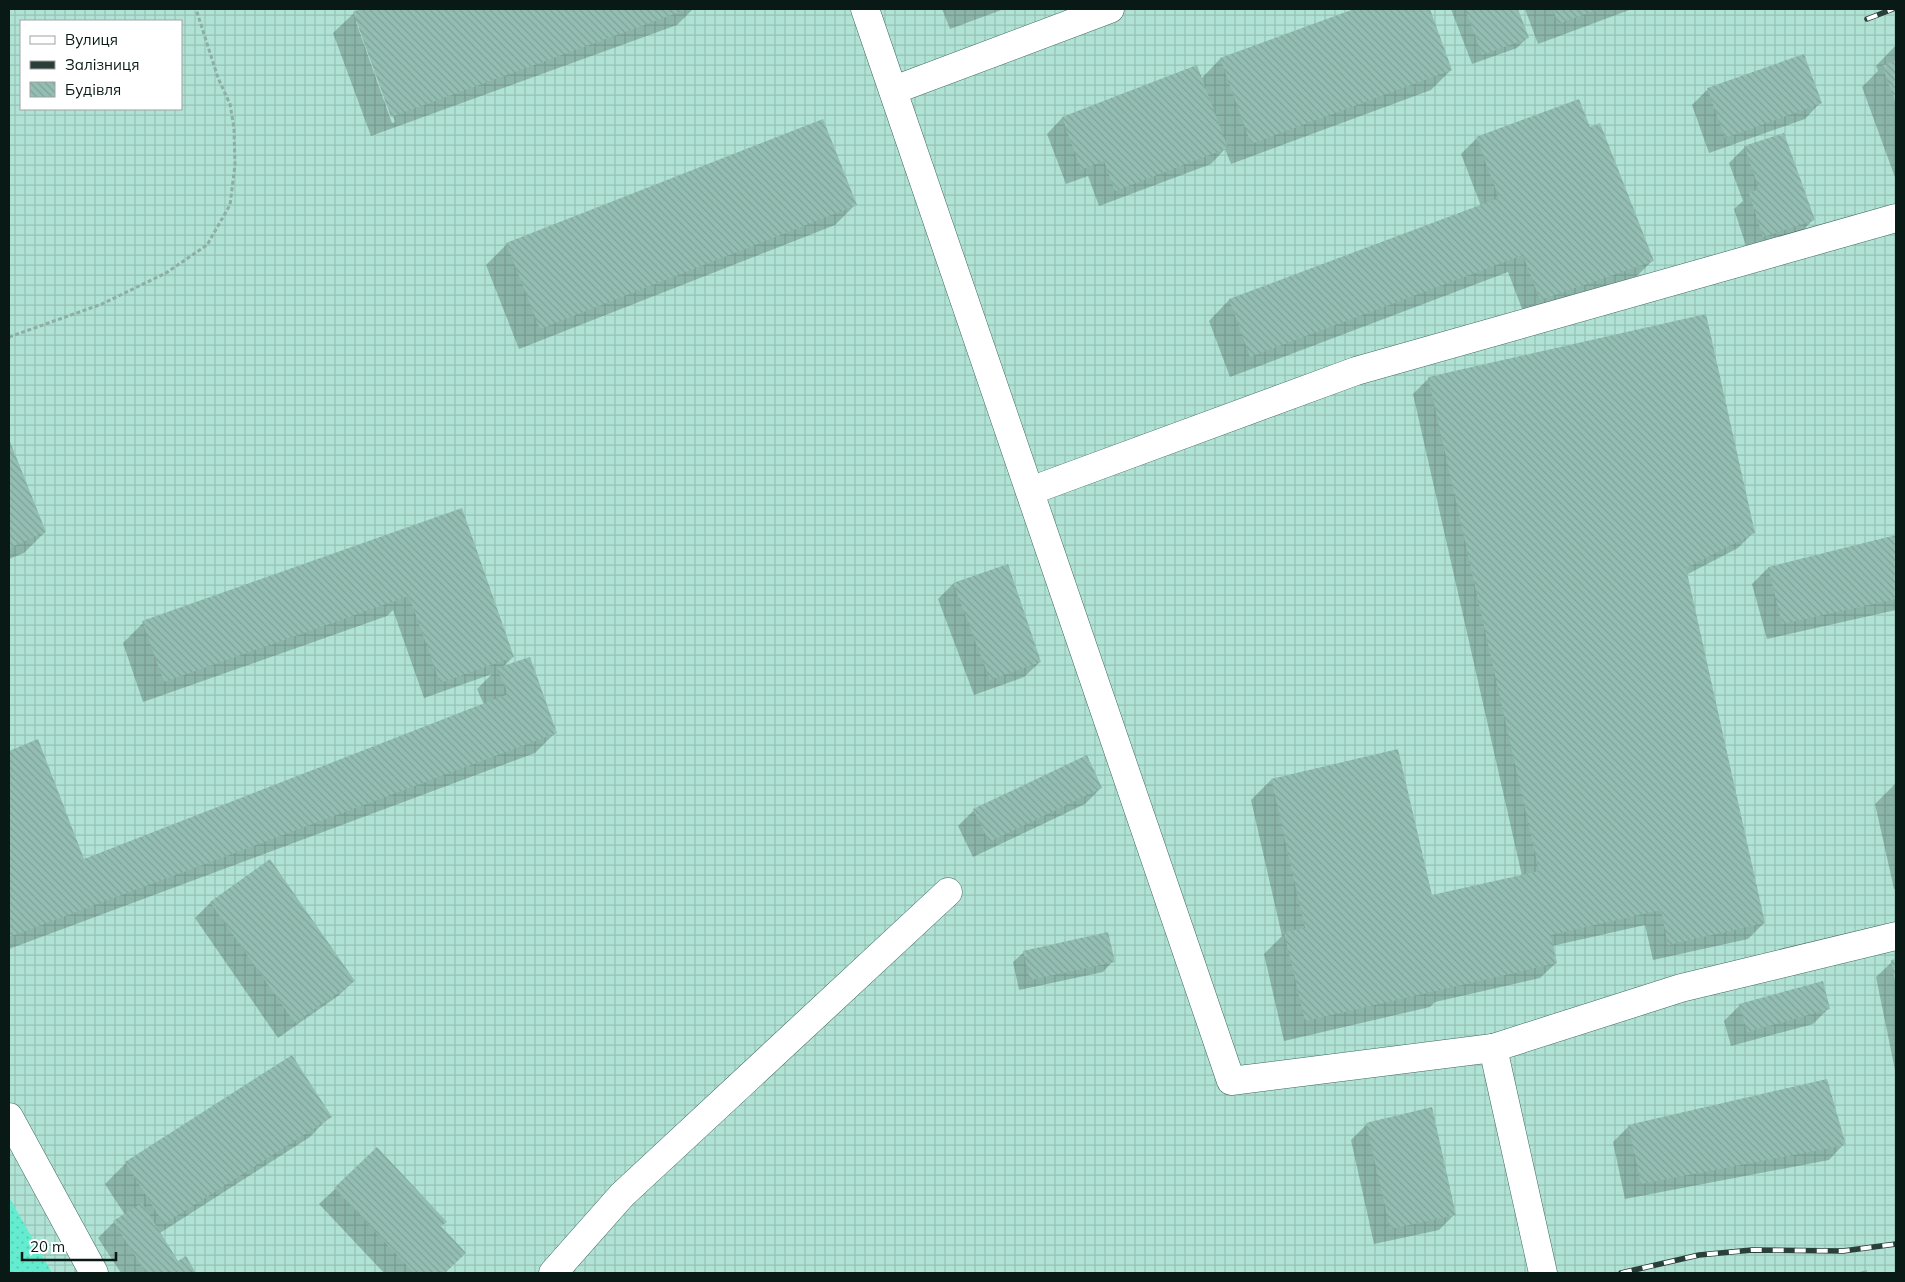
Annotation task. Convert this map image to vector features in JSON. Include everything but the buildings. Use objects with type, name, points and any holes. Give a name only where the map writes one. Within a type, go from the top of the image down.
[{"type":"lane","points":[[866,9],[1231,1081],[1493,1048],[1681,988],[1896,936]]},
{"type":"lane","points":[[894,90],[1110,9]]},
{"type":"lane","points":[[1030,491],[1356,371],[1896,218]]},
{"type":"lane","points":[[552,1273],[622,1196],[948,892]]},
{"type":"lane","points":[[1493,1048],[1543,1273]]},
{"type":"lane","points":[[9,1117],[94,1273]]},
{"type":"path","points":[[9,337],[102,304],[166,274],[208,245],[230,205],[235,165],[234,128],[230,104],[218,78],[196,9]]},
{"type":"shaded area","points":[[9,9],[1896,9],[1896,1273],[9,1273]]},
{"type":"green space","points":[[9,1197],[52,1273],[9,1273]]},
{"type":"railway","points":[[1867,19],[1893,9]]},
{"type":"railway","points":[[1621,1273],[1699,1255],[1752,1250],[1843,1251],[1896,1244]]}]
